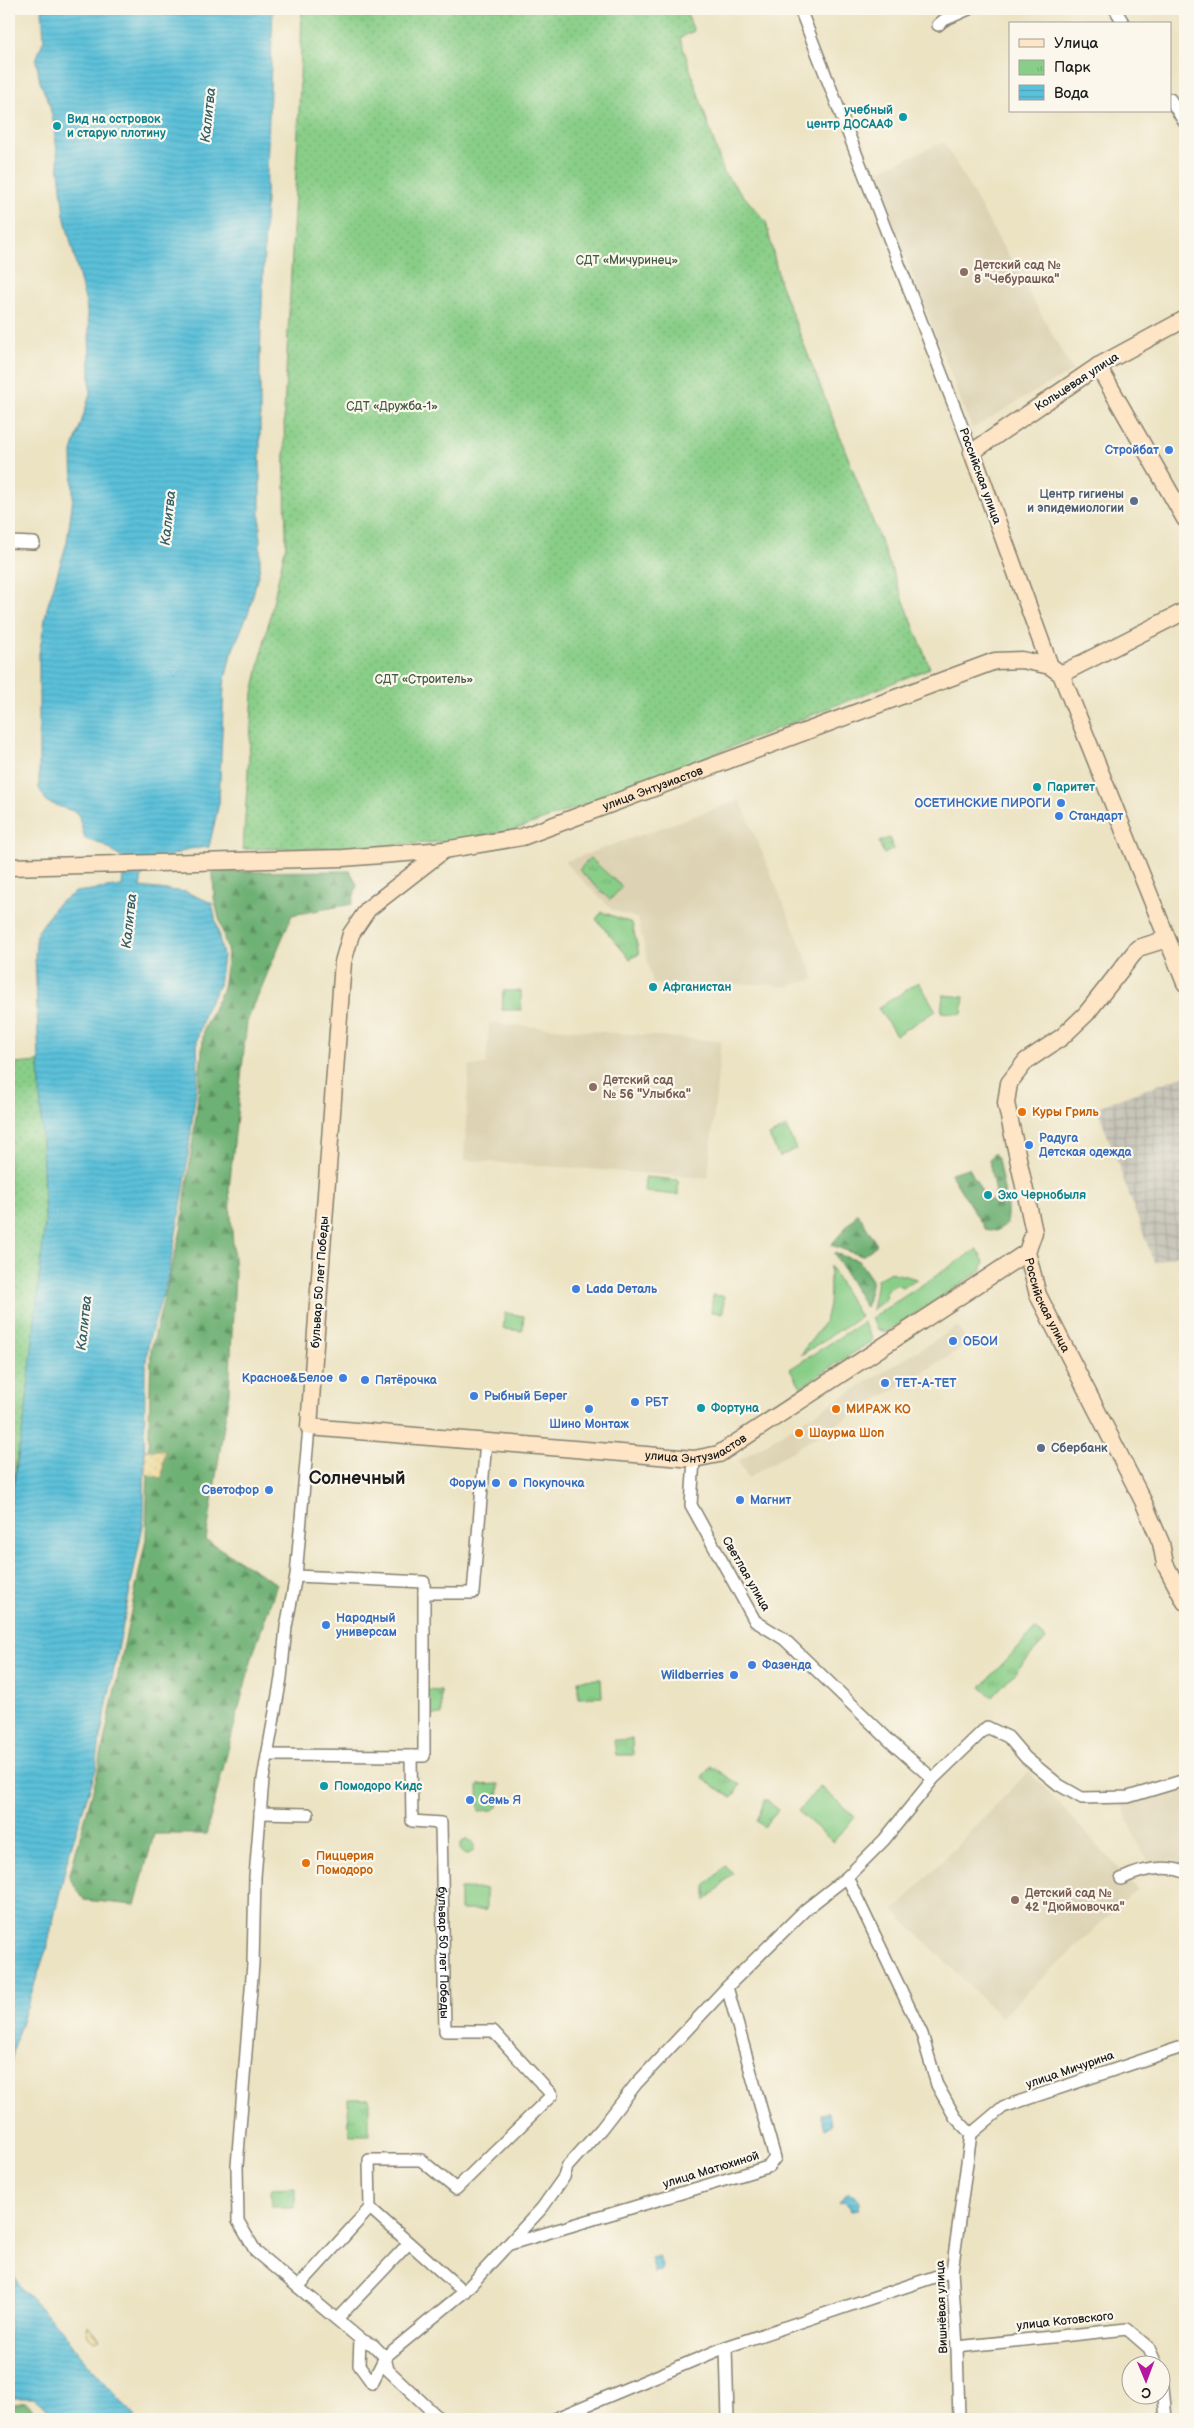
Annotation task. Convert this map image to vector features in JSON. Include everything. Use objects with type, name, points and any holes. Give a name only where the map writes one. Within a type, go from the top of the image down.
[{"type":"street","name":"Российская улица","points":[[800,9],[1056,671],[1185,982]]},
{"type":"street","points":[[938,25],[944,20],[969,9]]},
{"type":"street","points":[[1115,9],[1123,22]]},
{"type":"street","points":[[1172,102],[1185,123]]},
{"type":"street","name":"Кольцевая улица","points":[[972,452],[1098,366],[1185,319]]},
{"type":"street","points":[[1098,366],[1185,520]]},
{"type":"street","points":[[9,542],[34,543]]},
{"type":"street","points":[[1056,671],[1185,610]]},
{"type":"street","name":"улица Энтузиастов","points":[[15,867],[342,858],[444,850],[522,837],[995,661],[1022,660],[1056,671]]},
{"type":"street","name":"бульвар 50 лет Победы","points":[[298,2287],[256,2252],[238,2221],[237,2166],[252,1964],[255,1877],[260,1814],[267,1755],[281,1678],[286,1627],[296,1576],[310,1427],[343,962],[351,934],[368,910],[444,850]]},
{"type":"street","name":"Российская улица","points":[[1167,939],[1138,948],[1086,1014],[1062,1037],[1026,1061],[1009,1083],[1007,1093],[1008,1111],[1034,1232],[1028,1252],[1038,1295],[1143,1500],[1161,1543],[1165,1564],[1185,1602]]},
{"type":"street","name":"улица Энтузиастов","points":[[310,1427],[694,1459],[718,1454],[1028,1252]]},
{"type":"street","points":[[424,1593],[473,1593],[486,1441]]},
{"type":"street","name":"Светлая улица","points":[[694,1459],[692,1505],[755,1620],[784,1639],[893,1744],[934,1779]]},
{"type":"street","points":[[267,1755],[424,1756],[424,1582],[296,1576]]},
{"type":"street","points":[[360,2339],[359,2365],[372,2383],[385,2357],[464,2292],[542,2208],[564,2177],[567,2167],[601,2129],[636,2084],[727,1987],[805,1910],[847,1877],[884,1840],[934,1779],[987,1727],[1008,1737],[1026,1758],[1059,1785],[1082,1798],[1128,1797],[1185,1780]]},
{"type":"street","name":"бульвар 50 лет Победы","points":[[370,2208],[369,2160],[421,2160],[456,2189],[552,2095],[492,2031],[445,2031],[441,1823],[412,1821],[411,1756]]},
{"type":"street","points":[[260,1814],[308,1814]]},
{"type":"street","points":[[1121,1879],[1136,1871],[1157,1868],[1175,1868],[1185,1872]]},
{"type":"street","points":[[847,1877],[922,2034],[937,2086],[955,2117],[971,2134]]},
{"type":"street","name":"улица Матюхиной","points":[[510,2244],[768,2168],[774,2158],[727,1987]]},
{"type":"street","name":"улица Мичурина","points":[[971,2134],[1003,2107],[1185,2046]]},
{"type":"street","name":"Вишнёвая улица","points":[[959,2419],[958,2346],[952,2271],[971,2134]]},
{"type":"street","points":[[440,2419],[388,2370],[385,2357],[373,2345],[360,2339],[298,2287],[370,2208],[464,2292]]},
{"type":"street","points":[[338,2319],[409,2243]]},
{"type":"street","points":[[554,2419],[726,2347],[952,2271]]},
{"type":"street","name":"улица Котовского","points":[[958,2346],[1128,2328],[1149,2348],[1153,2356]]},
{"type":"street","points":[[726,2347],[728,2419]]},
{"type":"street","points":[[1165,2406],[1166,2419]]},
{"type":"shaded area","name":"Детский сад № 8 \"Чебурашка\"","points":[[944,142],[1073,371],[972,429],[873,173]]},
{"type":"shaded area","points":[[740,800],[815,979],[784,987],[771,984],[653,984],[638,919],[613,910],[564,862]]},
{"type":"shaded area","name":"Детский сад № 56 \"Улыбка\"","points":[[489,1023],[721,1041],[708,1178],[464,1160],[469,1066],[486,1065]]},
{"type":"shaded area","points":[[1185,1075],[1185,1252],[1154,1263],[1097,1107]]},
{"type":"shaded area","points":[[958,1326],[969,1344],[748,1478],[738,1461]]},
{"type":"shaded area","name":"Детский сад № 42 \"Дюймовочка\"","points":[[1029,1771],[1137,1889],[1001,2017],[894,1911]]},
{"type":"shaded area","points":[[1185,1789],[1185,1865],[1173,1859],[1152,1865],[1142,1853],[1121,1803]]},
{"type":"shaded area","points":[[581,2411],[596,2419],[569,2419]]},
{"type":"green space","points":[[302,9],[685,9],[694,31],[680,38],[724,173],[766,222],[780,283],[930,668],[593,802],[511,831],[448,841],[369,848],[243,849],[253,693],[286,544],[284,413],[299,111]]},
{"type":"green space","points":[[889,838],[894,849],[884,854],[879,842]]},
{"type":"green space","points":[[590,858],[622,887],[610,900],[579,870]]},
{"type":"green space","points":[[350,871],[357,884],[352,904],[292,915],[247,1022],[229,1189],[235,1273],[229,1393],[206,1540],[277,1584],[253,1654],[206,1834],[154,1834],[135,1905],[84,1900],[69,1877],[97,1775],[146,1539],[151,1350],[181,1230],[196,1116],[204,1028],[223,988],[228,954],[214,898],[213,872]]},
{"type":"green space","points":[[602,912],[632,923],[639,954],[630,959],[596,919]]},
{"type":"green space","points":[[919,982],[936,1011],[896,1035],[878,1008]]},
{"type":"green space","points":[[503,991],[521,991],[521,1010],[502,1010]]},
{"type":"green space","points":[[943,995],[964,997],[962,1014],[941,1012]]},
{"type":"green space","points":[[9,1060],[14,1064],[52,1061],[55,1140],[38,1373],[16,1462],[9,1547]]},
{"type":"green space","points":[[786,1127],[796,1149],[779,1157],[769,1136]]},
{"type":"green space","points":[[994,1153],[998,1159],[1007,1206],[1007,1224],[996,1231],[985,1229],[950,1173],[969,1168],[987,1201],[996,1199],[989,1160]]},
{"type":"green space","points":[[645,1177],[678,1180],[678,1195],[644,1192]]},
{"type":"green space","points":[[858,1213],[877,1245],[862,1256],[831,1245]]},
{"type":"green space","points":[[977,1249],[984,1262],[981,1271],[886,1332],[877,1329],[871,1318]]},
{"type":"green space","points":[[834,1253],[859,1261],[872,1280],[866,1308]]},
{"type":"green space","points":[[830,1266],[860,1317],[801,1355],[822,1326],[827,1315]]},
{"type":"green space","points":[[890,1272],[917,1279],[903,1287],[896,1284],[887,1290],[886,1299],[872,1310],[877,1280]]},
{"type":"green space","points":[[713,1295],[724,1296],[723,1313],[711,1312]]},
{"type":"green space","points":[[505,1313],[524,1316],[522,1331],[503,1329]]},
{"type":"green space","points":[[863,1322],[873,1340],[801,1387],[790,1369]]},
{"type":"green space","points":[[1035,1629],[1046,1639],[992,1697],[981,1687]]},
{"type":"green space","points":[[601,1679],[602,1697],[578,1698],[578,1680]]},
{"type":"green space","points":[[426,1690],[441,1691],[442,1715],[426,1715]]},
{"type":"green space","points":[[632,1739],[633,1755],[616,1755],[614,1740]]},
{"type":"green space","points":[[711,1766],[740,1785],[732,1798],[702,1778]]},
{"type":"green space","points":[[499,1784],[498,1807],[493,1810],[479,1811],[478,1785]]},
{"type":"green space","points":[[820,1786],[855,1817],[833,1842],[798,1811]]},
{"type":"green space","points":[[765,1799],[779,1810],[764,1827],[757,1821]]},
{"type":"green space","points":[[467,1840],[472,1842],[474,1847],[472,1852],[467,1854],[462,1852],[460,1847],[462,1842]]},
{"type":"green space","points":[[725,1866],[733,1873],[706,1901],[706,1885]]},
{"type":"green space","points":[[460,1889],[486,1889],[486,1910],[460,1910]]},
{"type":"green space","points":[[348,2099],[369,2099],[369,2135],[349,2135]]},
{"type":"green space","points":[[295,2188],[295,2207],[272,2207],[271,2189]]},
{"type":"green space","points":[[26,2402],[41,2419],[9,2419],[9,2405]]},
{"type":"sand","points":[[145,1450],[165,1450],[162,1478],[145,1474]]},
{"type":"sand","points":[[88,2325],[99,2339],[94,2341],[86,2334]]},
{"type":"water","name":"Калитва","points":[[42,9],[273,9],[260,357],[260,567],[249,611],[231,654],[224,684],[219,803],[209,847],[188,849],[144,867],[140,887],[186,892],[212,903],[223,956],[219,985],[205,1011],[197,1040],[198,1072],[184,1189],[168,1278],[149,1339],[145,1369],[144,1520],[100,1739],[96,1769],[68,1857],[47,1947],[17,2036],[9,2070],[9,1513],[26,1408],[45,1221],[35,955],[37,933],[57,904],[76,892],[122,886],[124,860],[104,845],[85,839],[78,813],[47,802],[39,788],[39,654],[47,608],[67,542],[73,497],[72,452],[90,394],[89,327],[86,304],[64,215],[54,125],[49,103],[40,82],[36,60],[44,39]]},
{"type":"water","points":[[829,2113],[831,2126],[825,2129],[820,2114]]},
{"type":"water","points":[[847,2193],[855,2196],[859,2201],[858,2210],[851,2211],[849,2205],[844,2201],[839,2203]]},
{"type":"water","points":[[659,2256],[662,2266],[661,2271],[655,2272],[651,2258]]},
{"type":"water","points":[[9,2265],[20,2287],[61,2329],[79,2354],[136,2417],[135,2419],[56,2419],[52,2413],[34,2398],[9,2398]]},
{"type":"place","name":"учебный центр ДОСААФ","points":[[903,117]]},
{"type":"place","name":"Вид на островок и старую плотину","points":[[57,126]]},
{"type":"place","name":"Детский сад № 8 \"Чебурашка\"","points":[[964,272]]},
{"type":"place","name":"Стройбат","points":[[1169,450]]},
{"type":"place","name":"Центр гигиены и эпидемиологии","points":[[1134,501]]},
{"type":"place","name":"Паритет","points":[[1037,787]]},
{"type":"place","name":"ОСЕТИНСКИЕ ПИРОГИ","points":[[1061,803]]},
{"type":"place","name":"Стандарт","points":[[1059,816]]},
{"type":"place","name":"Афганистан","points":[[653,987]]},
{"type":"place","name":"Детский сад № 56 \"Улыбка\"","points":[[593,1087]]},
{"type":"place","name":"Куры Гриль","points":[[1022,1112]]},
{"type":"place","name":"Радуга Детская одежда","points":[[1029,1145]]},
{"type":"place","name":"Эхо Чернобыля","points":[[988,1195]]},
{"type":"place","name":"Lada Dеталь","points":[[576,1289]]},
{"type":"place","name":"ОБОИ","points":[[953,1341]]},
{"type":"place","name":"Красное&Белое","points":[[343,1378]]},
{"type":"place","name":"Пятёрочка","points":[[365,1380]]},
{"type":"place","name":"ТЕТ-А-ТЕТ","points":[[885,1383]]},
{"type":"place","name":"Рыбный Берег","points":[[474,1396]]},
{"type":"place","name":"РБТ","points":[[635,1402]]},
{"type":"place","name":"Фортуна","points":[[701,1408]]},
{"type":"place","name":"Шино Монтаж","points":[[589,1409]]},
{"type":"place","name":"МИРАЖ КО","points":[[836,1409]]},
{"type":"place","name":"Шаурма Шоп","points":[[799,1433]]},
{"type":"place","name":"Сбербанк","points":[[1041,1448]]},
{"type":"place","name":"Форум","points":[[496,1483]]},
{"type":"place","name":"Покупочка","points":[[513,1483]]},
{"type":"place","name":"Светофор","points":[[269,1490]]},
{"type":"place","name":"Магнит","points":[[740,1500]]},
{"type":"place","name":"Народный универсам","points":[[326,1625]]},
{"type":"place","name":"Фазенда","points":[[752,1665]]},
{"type":"place","name":"Wildberries","points":[[734,1675]]},
{"type":"place","name":"Помодоро Кидс","points":[[324,1786]]},
{"type":"place","name":"Семь Я","points":[[470,1800]]},
{"type":"place","name":"Пиццерия Помодоро","points":[[306,1863]]},
{"type":"place","name":"Детский сад № 42 \"Дюймовочка\"","points":[[1015,1900]]},
{"type":"district","name":"Солнечный","points":[[357,1478]]},
{"type":"park label","name":"СДТ «Мичуринец»","points":[[627,260]]},
{"type":"park label","name":"СДТ «Дружба-1»","points":[[392,406]]},
{"type":"park label","name":"СДТ «Строитель»","points":[[424,679]]}]
